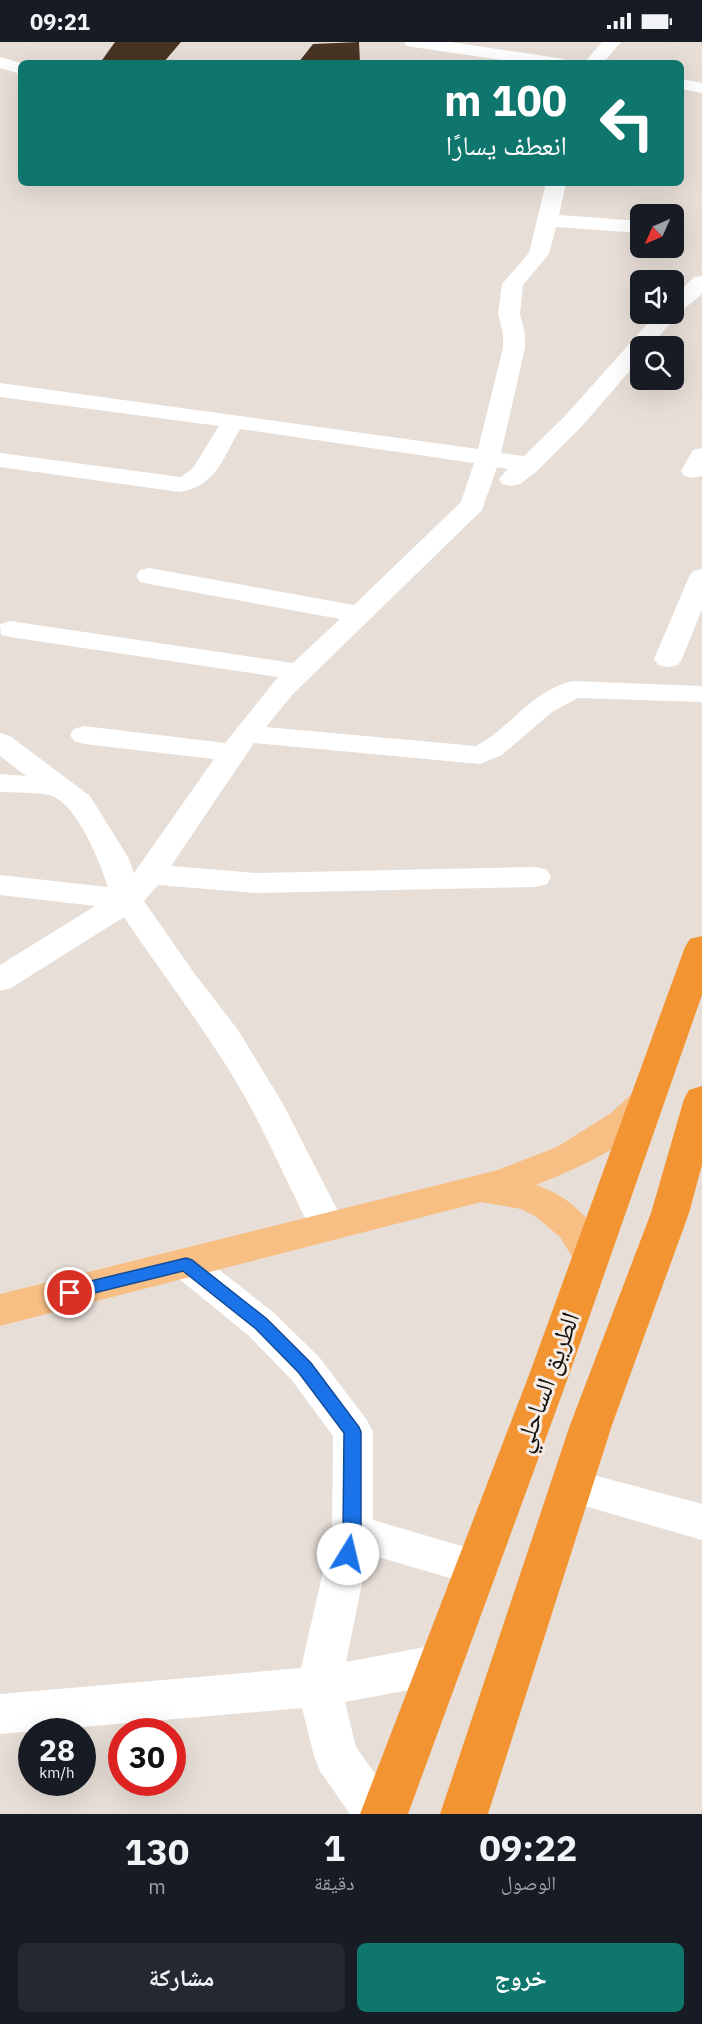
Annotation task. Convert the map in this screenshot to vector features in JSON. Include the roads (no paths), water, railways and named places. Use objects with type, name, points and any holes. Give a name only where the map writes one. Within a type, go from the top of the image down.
[{"type":"highway","name":"الطريق الساحلي","points":[[384,1814],[477,1568],[702,947]]},
{"type":"highway","points":[[464,1814],[591,1425],[670,1213],[702,1099]]},
{"type":"main road","points":[[0,1310],[186,1264],[539,1171],[570,1157],[616,1128],[646,1102]]},
{"type":"main road","points":[[670,1213],[681,1191],[702,1163]]},
{"type":"main road","points":[[469,1190],[514,1192],[554,1209],[571,1222],[583,1237],[591,1254]]},
{"type":"street","points":[[413,42],[537,60]]},
{"type":"street","points":[[596,60],[612,42]]},
{"type":"street","points":[[0,62],[18,68]]},
{"type":"street","points":[[684,85],[702,88]]},
{"type":"street","points":[[473,505],[489,458],[505,396],[514,348],[514,334],[509,314],[513,284],[539,254],[555,186]]},
{"type":"street","points":[[547,220],[630,226]]},
{"type":"street","points":[[684,300],[698,290]]},
{"type":"street","points":[[0,980],[128,900],[150,874],[240,743],[297,672],[473,505],[528,466],[659,324]]},
{"type":"street","points":[[0,390],[489,458],[528,466]]},
{"type":"street","points":[[0,460],[176,485],[188,484],[203,472],[233,422]]},
{"type":"street","points":[[149,576],[358,614]]},
{"type":"street","points":[[668,659],[702,578]]},
{"type":"street","points":[[10,629],[297,672]]},
{"type":"street","points":[[84,735],[480,755],[492,749],[542,706],[573,689],[702,694]]},
{"type":"street","points":[[0,742],[80,803],[113,856],[128,900],[183,981],[226,1038],[266,1104],[328,1227]]},
{"type":"street","points":[[0,783],[63,788]]},
{"type":"street","points":[[150,874],[257,883],[536,877]]},
{"type":"street","points":[[0,885],[128,900]]},
{"type":"street","points":[[186,1264],[269,1331],[305,1368],[352,1432],[352,1532],[320,1687],[336,1756],[377,1814]]},
{"type":"street","points":[[571,1486],[702,1522]]},
{"type":"street","points":[[352,1532],[477,1568]]},
{"type":"street","points":[[0,1714],[320,1687],[441,1664]]}]
